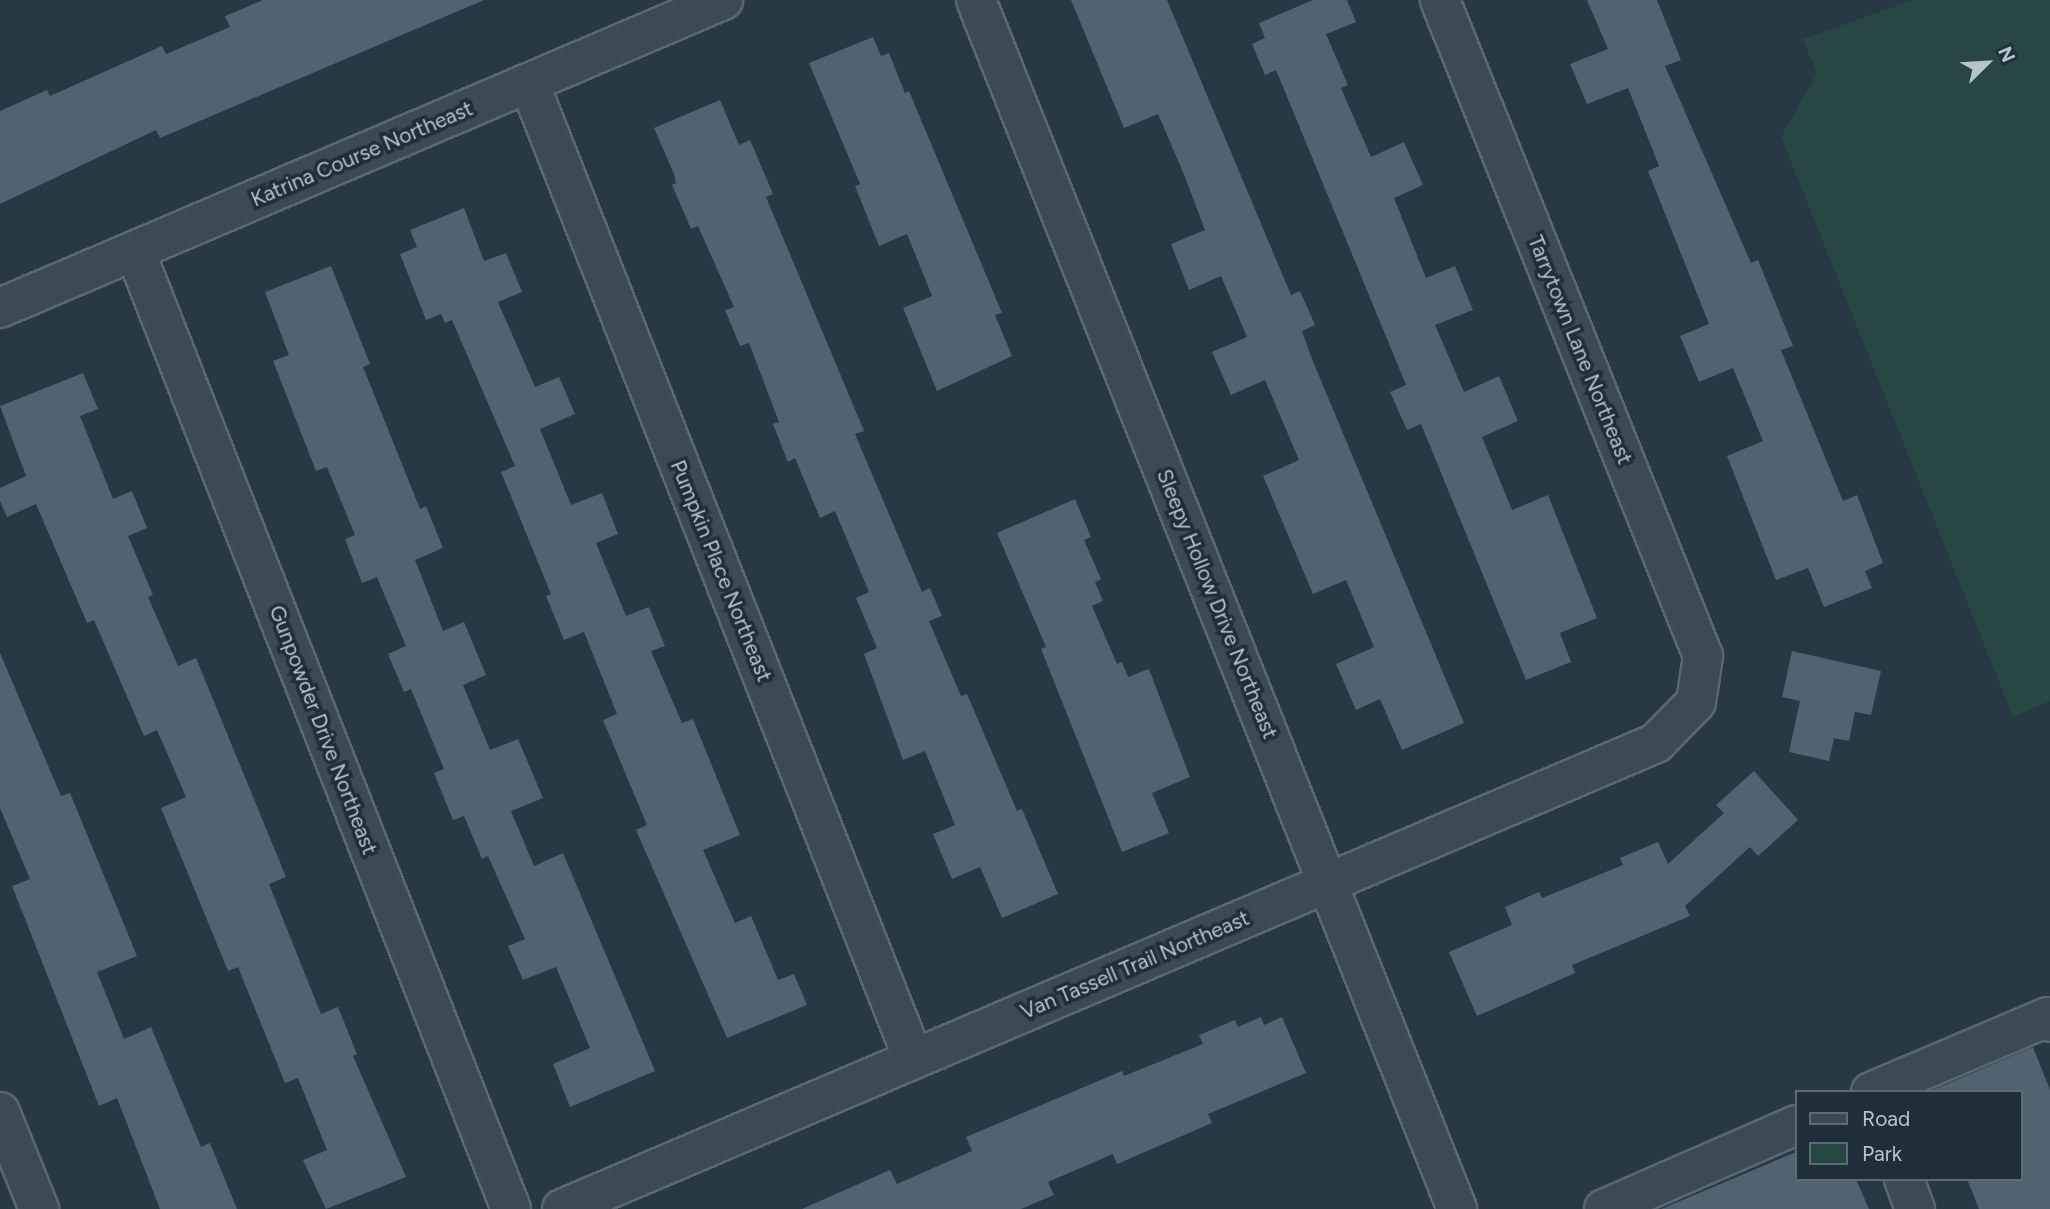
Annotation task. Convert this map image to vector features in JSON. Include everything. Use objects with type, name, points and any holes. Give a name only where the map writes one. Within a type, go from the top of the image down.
[{"type":"street","name":"Katrina Course Northeast","points":[[0,307],[723,0]]},
{"type":"street","name":"Sleepy Hollow Drive Northeast","points":[[976,0],[1457,1209]]},
{"type":"street","name":"Tarrytown Lane Northeast","points":[[1440,0],[1703,656],[1696,702]]},
{"type":"street","name":"Pumpkin Place Northeast","points":[[528,83],[914,1058]]},
{"type":"street","name":"Gunpowder Drive Northeast","points":[[135,251],[511,1209]]},
{"type":"street","name":"Van Tassell Trail Northeast","points":[[562,1209],[1656,743],[1696,702]]},
{"type":"street","points":[[1876,1090],[2048,1017],[2050,1022]]},
{"type":"street","points":[[0,1112],[39,1209]]},
{"type":"street","points":[[1604,1209],[1794,1126]]},
{"type":"street","points":[[1904,1181],[1915,1209]]},
{"type":"green space","points":[[1913,0],[2050,0],[2050,701],[2013,717],[1781,137],[1817,73],[1803,39]]},
{"type":"building","points":[[263,0],[484,0],[160,138],[156,130],[0,204],[0,111],[47,90],[50,96],[162,46],[166,54],[230,27],[225,16]]},
{"type":"building","points":[[1071,0],[1167,0],[1291,295],[1300,291],[1315,325],[1302,331],[1312,359],[1464,723],[1402,750],[1380,699],[1356,710],[1336,664],[1374,647],[1346,580],[1313,594],[1263,476],[1299,460],[1265,380],[1231,395],[1212,352],[1247,337],[1221,276],[1189,290],[1171,244],[1205,230],[1185,177],[1158,114],[1124,128]]},
{"type":"building","points":[[1313,0],[1347,0],[1356,22],[1326,34],[1348,85],[1341,88],[1371,157],[1404,142],[1423,185],[1394,198],[1426,278],[1455,266],[1473,310],[1435,325],[1464,392],[1499,376],[1518,421],[1482,437],[1512,510],[1548,495],[1597,618],[1560,633],[1571,662],[1526,680],[1421,424],[1407,430],[1390,392],[1406,385],[1276,70],[1265,75],[1252,44],[1265,38],[1259,23]]},
{"type":"building","points":[[1587,0],[1657,0],[1681,60],[1665,66],[1751,263],[1758,260],[1793,346],[1781,350],[1843,501],[1857,495],[1883,563],[1865,571],[1872,588],[1824,607],[1808,568],[1776,580],[1727,456],[1763,441],[1733,368],[1699,382],[1680,336],[1709,324],[1648,171],[1659,166],[1628,88],[1587,104],[1570,64],[1608,49]]},
{"type":"building","points":[[873,37],[881,56],[889,53],[905,93],[909,91],[1002,313],[995,315],[1012,356],[937,391],[903,308],[932,296],[907,234],[879,246],[855,186],[860,184],[809,63]]},
{"type":"building","points":[[720,100],[739,145],[750,140],[773,194],[766,197],[864,431],[855,434],[922,592],[930,588],[942,616],[929,621],[961,696],[967,694],[1017,811],[1022,809],[1058,894],[1002,918],[980,867],[952,879],[933,834],[955,825],[925,751],[903,760],[864,654],[877,648],[856,598],[869,592],[835,511],[820,518],[795,458],[788,462],[773,424],[779,422],[749,343],[740,346],[725,310],[734,307],[698,226],[691,229],[672,185],[676,183],[674,174],[654,128]]},
{"type":"building","points":[[464,208],[484,261],[506,253],[522,292],[498,302],[535,387],[559,377],[575,414],[540,429],[571,505],[602,493],[618,534],[596,543],[626,616],[649,607],[665,646],[651,651],[682,723],[693,719],[740,835],[703,850],[735,923],[751,916],[778,980],[794,974],[807,1005],[727,1038],[636,830],[647,825],[603,720],[617,714],[584,632],[564,640],[546,596],[551,594],[501,472],[515,466],[452,320],[445,323],[441,314],[426,320],[400,254],[417,247],[410,230]]},
{"type":"building","points":[[331,266],[370,364],[363,367],[420,509],[426,506],[443,548],[415,560],[443,631],[464,622],[486,675],[463,685],[490,750],[518,739],[543,798],[511,811],[534,866],[563,853],[655,1071],[570,1107],[553,1064],[590,1048],[556,967],[523,980],[508,946],[525,939],[488,856],[482,859],[464,816],[453,820],[434,773],[444,769],[411,689],[404,692],[388,654],[406,646],[377,577],[362,583],[345,539],[355,535],[327,467],[316,471],[273,361],[289,355],[265,292]]},
{"type":"building","points":[[83,373],[98,409],[80,416],[113,499],[132,491],[147,528],[128,536],[153,595],[148,597],[178,666],[196,658],[286,877],[269,884],[321,1014],[338,1007],[357,1054],[353,1056],[406,1177],[326,1209],[303,1160],[327,1150],[298,1078],[285,1083],[238,967],[228,971],[161,808],[186,797],[157,730],[144,736],[94,620],[87,623],[36,504],[7,517],[0,501],[0,488],[26,476],[0,406]]},
{"type":"building","points":[[1075,499],[1091,537],[1084,540],[1101,579],[1095,582],[1103,601],[1092,606],[1117,664],[1122,662],[1128,677],[1149,669],[1190,777],[1152,793],[1169,833],[1122,852],[1041,649],[1046,647],[997,533]]},
{"type":"building","points":[[1792,651],[1881,671],[1871,715],[1855,712],[1849,741],[1834,738],[1829,761],[1789,752],[1800,701],[1782,697]]},
{"type":"building","points":[[0,653],[61,796],[70,793],[137,956],[97,972],[124,1039],[151,1027],[201,1147],[210,1143],[237,1209],[160,1209],[117,1098],[99,1106],[12,886],[30,879],[0,808]]},
{"type":"building","points":[[1754,771],[1798,820],[1758,856],[1750,847],[1685,906],[1690,916],[1572,965],[1575,973],[1477,1016],[1449,952],[1512,925],[1505,907],[1539,892],[1542,898],[1623,865],[1620,858],[1658,842],[1668,864],[1724,813],[1716,805]]},
{"type":"building","points":[[1261,1017],[1264,1025],[1282,1017],[1306,1073],[1208,1114],[1212,1123],[1117,1164],[1113,1154],[1048,1182],[1054,1195],[1021,1209],[802,1209],[890,1170],[897,1184],[972,1151],[966,1137],[1122,1071],[1124,1076],[1203,1044],[1199,1035],[1235,1020],[1238,1027]]},
{"type":"building","points":[[2033,1047],[2050,1090],[2050,1209],[1979,1209],[1968,1181],[2022,1181],[2022,1090],[1933,1090]]},
{"type":"building","points":[[1794,1153],[1794,1181],[1857,1181],[1869,1209],[1661,1209]]}]
